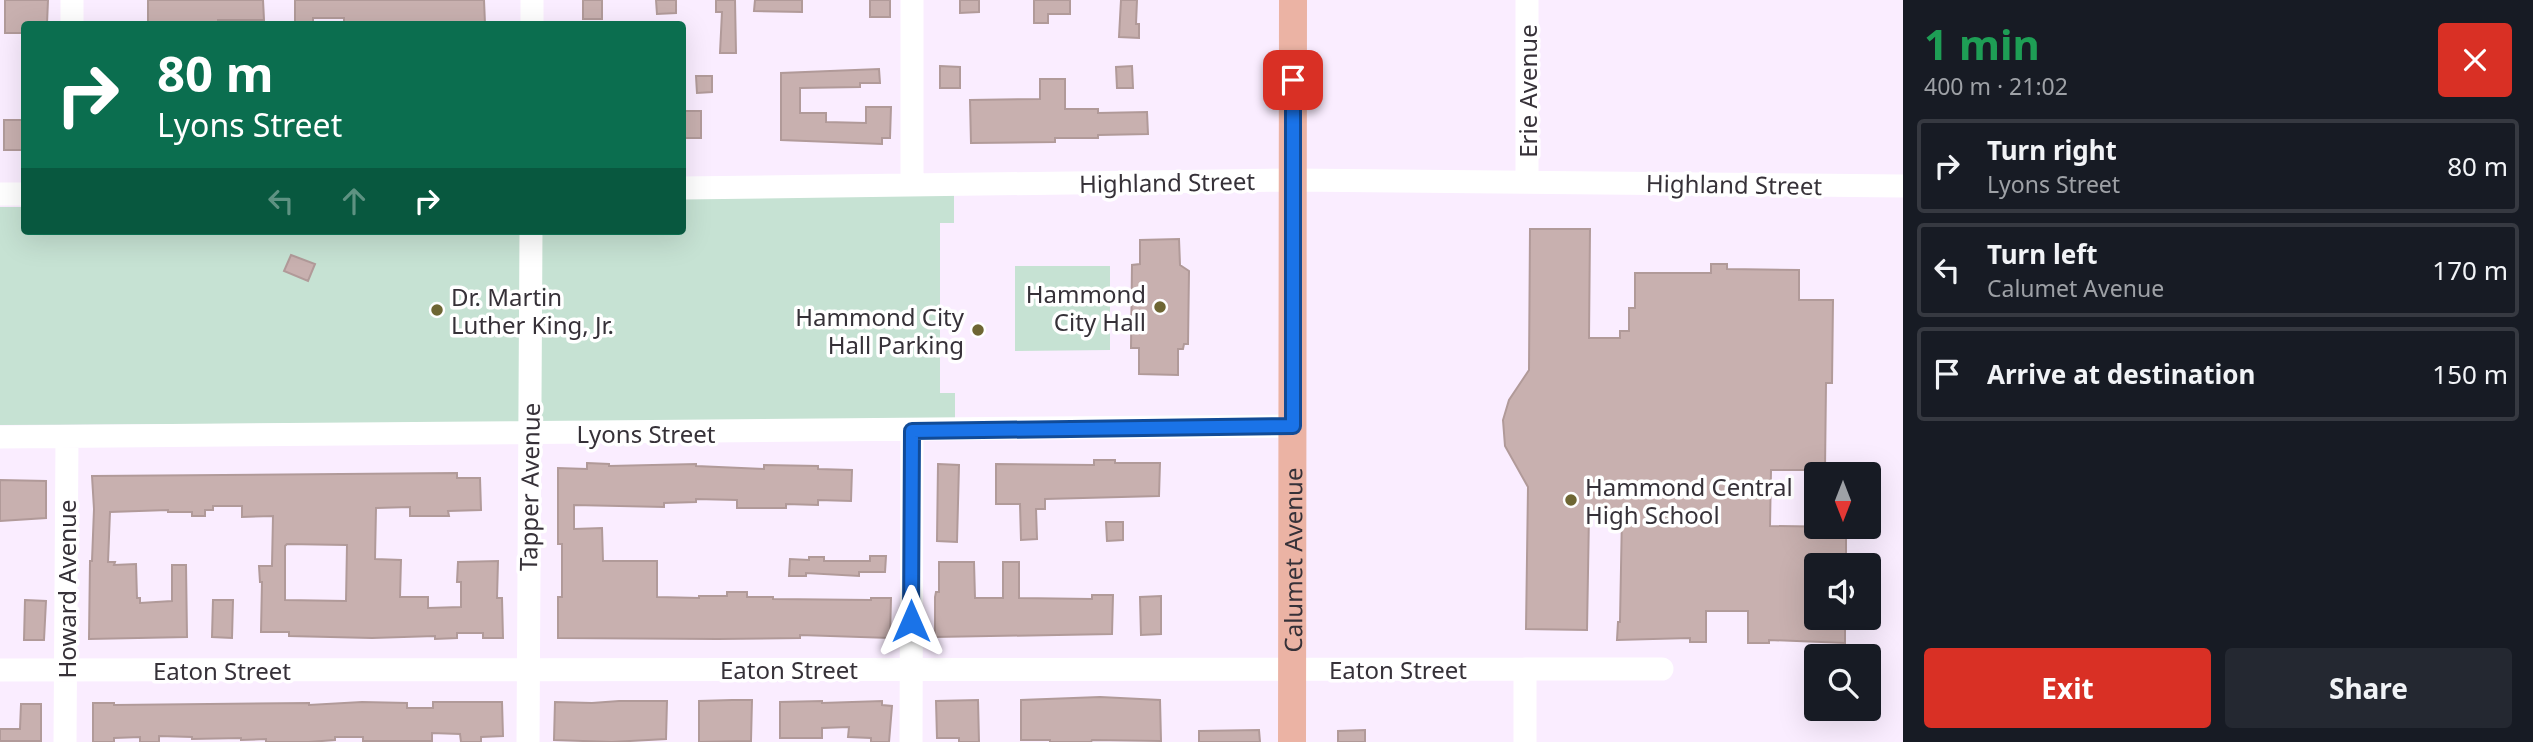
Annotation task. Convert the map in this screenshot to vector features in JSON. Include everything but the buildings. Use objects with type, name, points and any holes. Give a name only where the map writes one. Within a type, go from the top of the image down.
[{"type":"main road","name":"Calumet Avenue","points":[[1292,742],[1293,0]]},
{"type":"street","points":[[72,0],[72,21]]},
{"type":"street","points":[[532,0],[532,21]]},
{"type":"street","points":[[912,0],[912,185]]},
{"type":"street","name":"Erie Avenue","points":[[1527,0],[1527,182]]},
{"type":"street","name":"Highland Street","points":[[686,188],[1293,180],[1903,186]]},
{"type":"street","points":[[0,194],[21,194]]},
{"type":"street","name":"Tapper Avenue","points":[[528,742],[531,235]]},
{"type":"street","name":"Lyons Street","points":[[0,437],[1293,426]]},
{"type":"street","points":[[911,742],[912,431]]},
{"type":"street","name":"Howard Avenue","points":[[65,742],[67,436]]},
{"type":"street","points":[[1525,669],[1525,742]]},
{"type":"street","name":"Eaton Street","points":[[0,670],[1662,669]]},
{"type":"green space","points":[[954,195],[954,223],[940,223],[940,393],[955,393],[955,420],[0,425],[0,207],[21,207],[21,235],[686,235],[686,198]]},
{"type":"green space","points":[[1015,266],[1110,266],[1110,350],[1015,351]]},
{"type":"place","name":"Hammond City Hall","points":[[1160,307]]},
{"type":"place","name":"Dr. Martin Luther King, Jr.","points":[[437,310]]},
{"type":"place","name":"Hammond City Hall Parking","points":[[978,330]]},
{"type":"place","name":"Hammond Central High School","points":[[1571,500]]},
{"type":"route","points":[[911,621],[912,431],[1293,426],[1293,80]]}]
